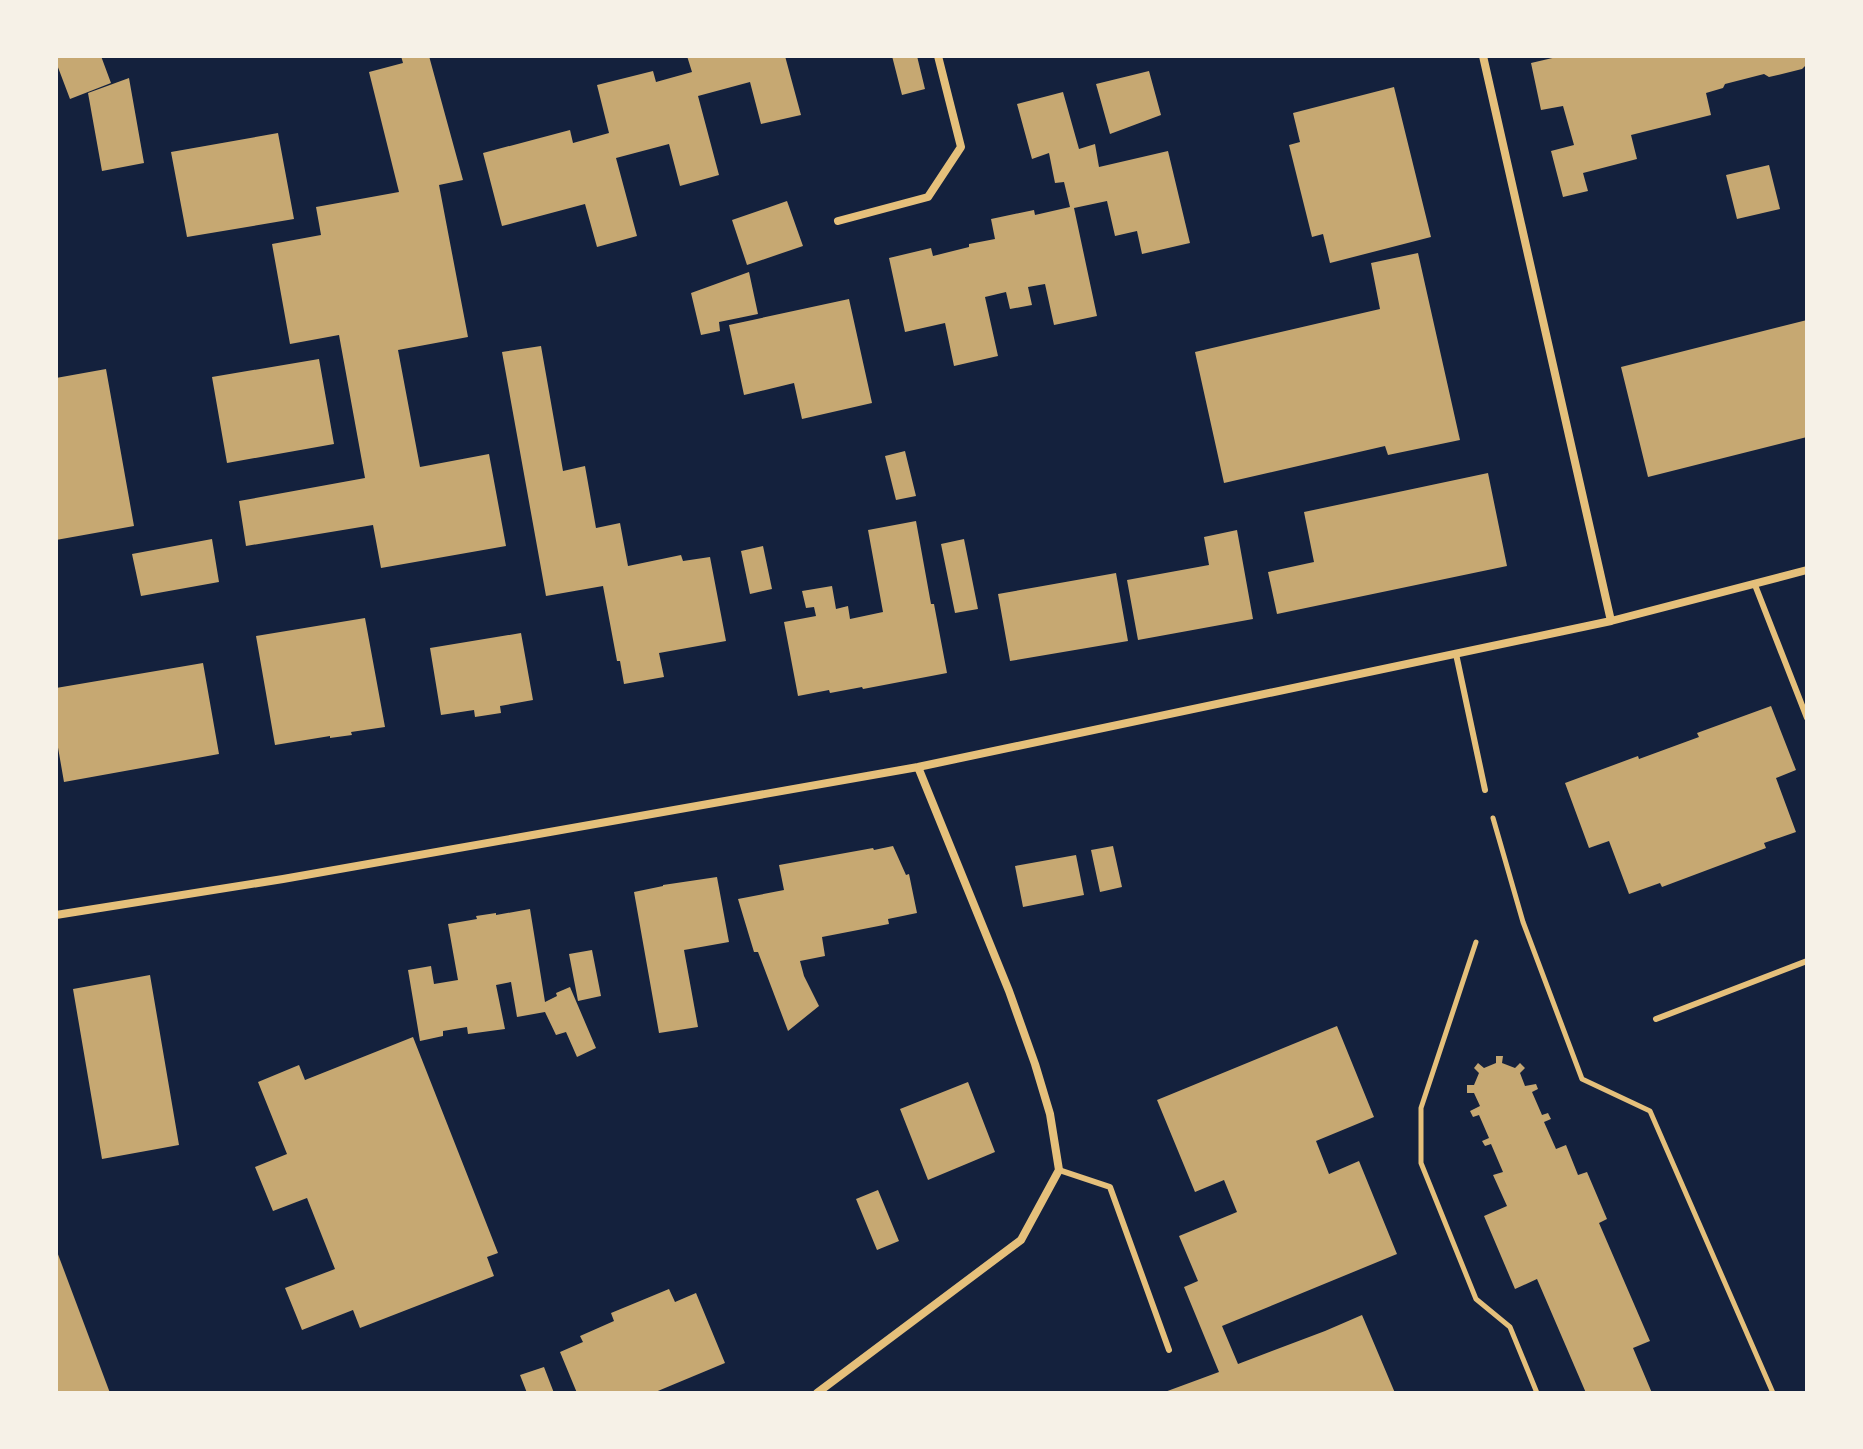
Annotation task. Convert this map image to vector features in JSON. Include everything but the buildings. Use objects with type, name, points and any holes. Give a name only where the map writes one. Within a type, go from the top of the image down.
[{"type":"street","points":[[838,221],[928,197],[961,147],[938,56]]},
{"type":"street","points":[[1483,56],[1611,621]]},
{"type":"street","points":[[56,915],[283,879],[918,767],[1611,621],[1807,570]]},
{"type":"street","points":[[817,1393],[1021,1240],[1059,1170],[1050,1114],[1020,1020],[918,767]]},
{"type":"lane","points":[[1755,585],[1807,718]]},
{"type":"lane","points":[[1456,654],[1485,790]]},
{"type":"lane","points":[[1656,1019],[1807,961]]},
{"type":"lane","points":[[1059,1170],[1110,1187],[1169,1350]]},
{"type":"path","points":[[1485,790],[1523,922],[1582,1079],[1650,1111],[1773,1393]]},
{"type":"path","points":[[1476,942],[1421,1108],[1421,1163],[1476,1299],[1510,1327],[1537,1393]]}]
